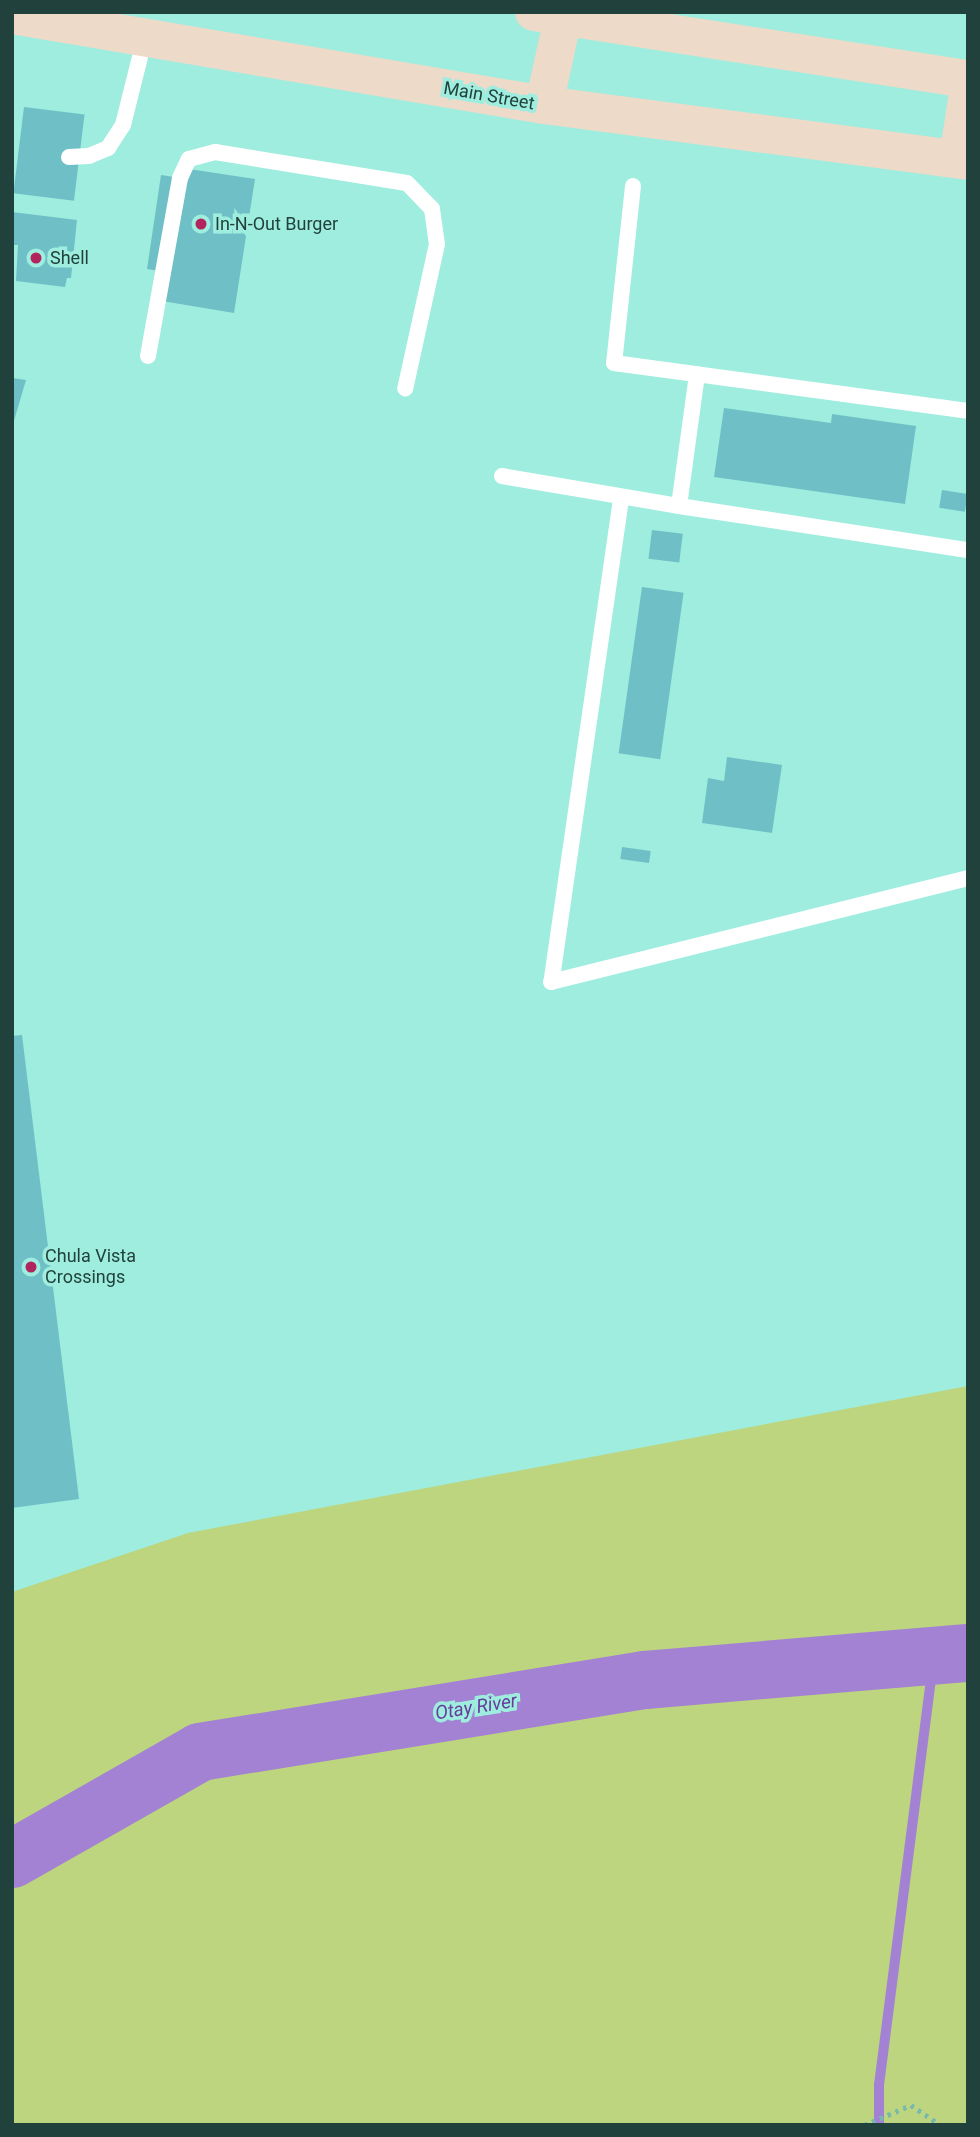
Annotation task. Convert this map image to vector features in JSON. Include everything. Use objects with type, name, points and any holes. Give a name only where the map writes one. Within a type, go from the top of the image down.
[{"type":"main road","name":"Main Street","points":[[12,15],[544,105],[963,160]]},
{"type":"main road","points":[[544,105],[548,15],[968,79]]},
{"type":"main road","points":[[963,160],[968,92]]},
{"type":"lane","points":[[69,157],[89,156],[108,148],[124,125],[145,37]]},
{"type":"lane","points":[[148,356],[180,178],[189,159],[215,152],[407,183],[432,209],[438,244],[405,389]]},
{"type":"lane","points":[[633,186],[614,363],[968,411]]},
{"type":"lane","points":[[679,506],[697,374]]},
{"type":"lane","points":[[502,475],[621,499],[968,550]]},
{"type":"lane","points":[[621,499],[551,982],[968,878]]},
{"type":"path","points":[[864,2125],[911,2105],[942,2125]]},
{"type":"green space","points":[[968,1386],[968,2125],[12,2125],[12,1592],[188,1533]]},
{"type":"building","points":[[24,107],[85,114],[74,201],[13,193]]},
{"type":"building","name":"In-N-Out Burger","points":[[189,169],[255,179],[234,313],[162,301],[171,273],[147,269],[161,175],[188,179]]},
{"type":"building","points":[[12,212],[77,220],[71,278],[67,278],[65,287],[16,281],[18,245],[12,245]]},
{"type":"building","points":[[12,378],[26,380],[13,424],[12,424]]},
{"type":"building","points":[[724,408],[831,423],[832,414],[916,426],[905,504],[714,477]]},
{"type":"building","points":[[942,490],[968,494],[965,512],[939,508]]},
{"type":"building","points":[[652,530],[683,534],[679,563],[648,559]]},
{"type":"building","points":[[642,587],[684,593],[660,759],[619,753]]},
{"type":"building","points":[[727,757],[782,765],[772,833],[702,823],[708,778],[724,781]]},
{"type":"building","points":[[622,847],[651,851],[649,863],[620,859]]},
{"type":"building","name":"Chula Vista Crossings","points":[[22,1035],[79,1499],[12,1508],[12,1036]]},
{"type":"waterway","name":"Otay River","points":[[12,1859],[200,1752],[645,1680],[968,1653]]},
{"type":"waterway","points":[[879,2125],[879,2085],[934,1655]]},
{"type":"place","name":"In-N-Out Burger","points":[[201,224]]},
{"type":"place","name":"Shell","points":[[36,258]]},
{"type":"place","name":"Chula Vista Crossings","points":[[31,1267]]}]
